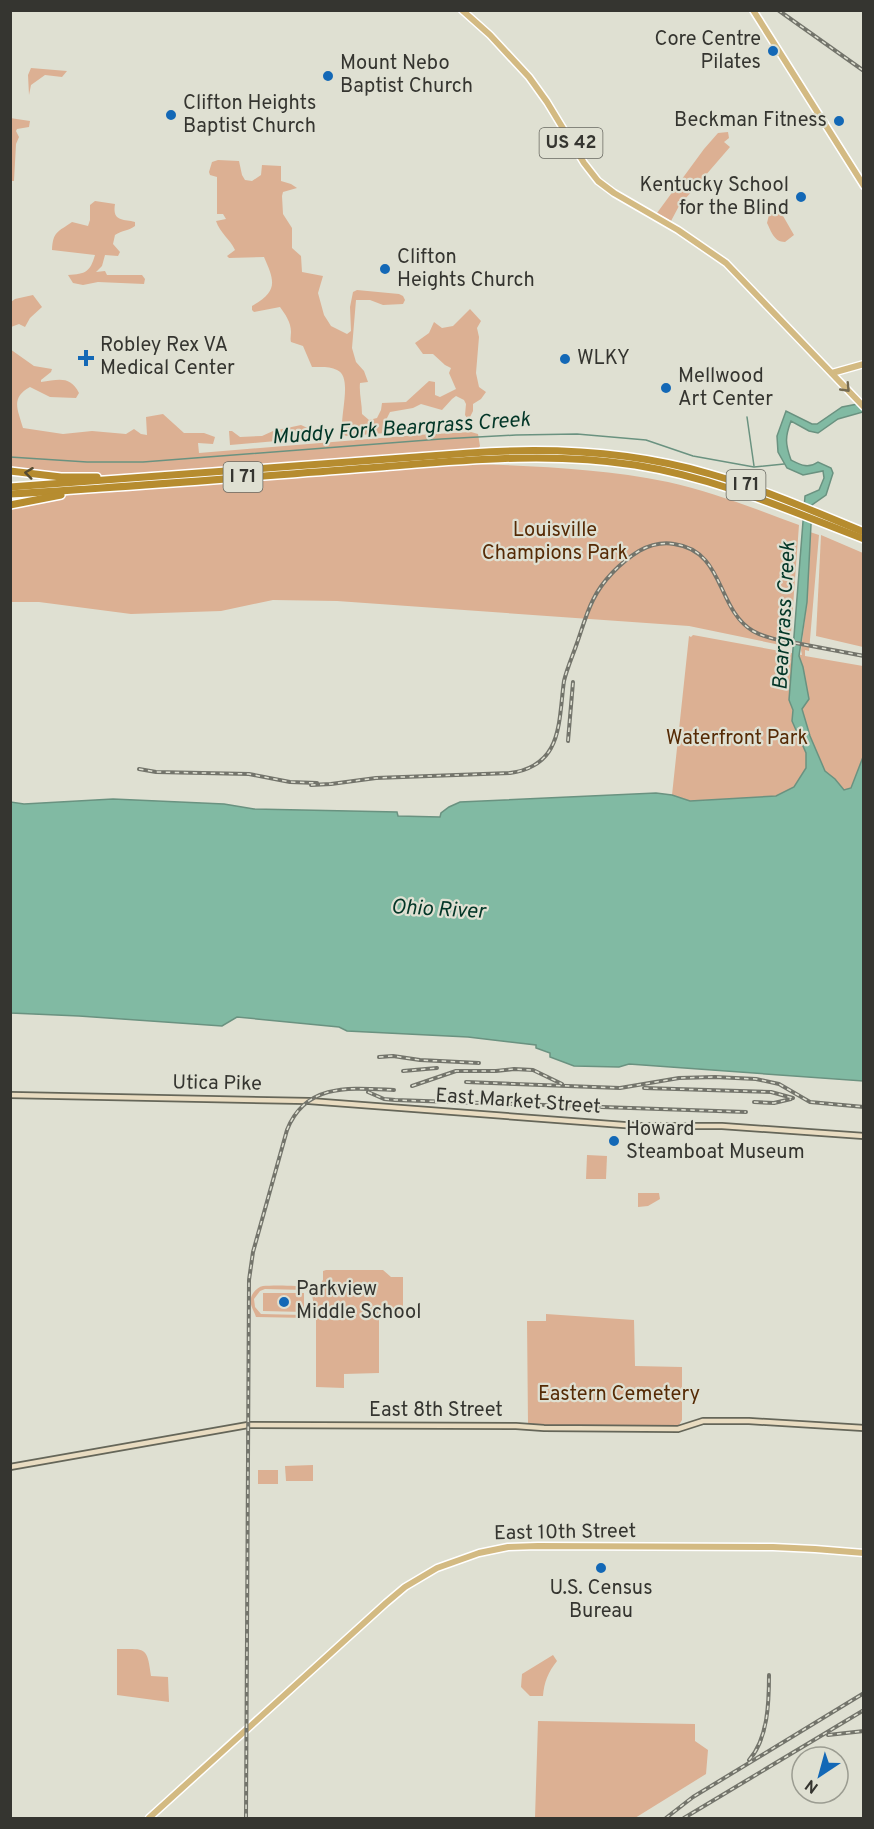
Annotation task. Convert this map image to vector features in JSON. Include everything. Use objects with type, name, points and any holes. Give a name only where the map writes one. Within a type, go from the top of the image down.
[{"type":"highway","name":"I 71","points":[[10,487],[470,453],[550,457],[682,470],[748,493],[819,513],[864,532]]},
{"type":"highway","name":"I 71","points":[[10,494],[474,460],[489,455]]},
{"type":"highway","points":[[10,471],[62,477],[130,479]]},
{"type":"highway","points":[[10,505],[71,494],[139,486]]},
{"type":"highway","name":"I 71","points":[[793,507],[818,522],[864,539]]},
{"type":"main road","name":"US 42","points":[[462,10],[490,34],[529,77],[598,181],[614,193],[677,229],[726,264],[862,405]]},
{"type":"main road","points":[[753,10],[864,186]]},
{"type":"main road","points":[[832,373],[864,364]]},
{"type":"main road","name":"Utica Pike","points":[[10,1095],[309,1101],[422,1109]]},
{"type":"main road","name":"East Market Street","points":[[422,1109],[637,1126],[722,1126],[864,1136]]},
{"type":"main road","name":"East 8th Street","points":[[10,1467],[252,1425],[678,1429],[703,1421],[749,1421],[864,1428]]},
{"type":"main road","name":"East 10th Street","points":[[149,1818],[386,1603],[425,1574],[457,1559],[498,1549],[538,1546],[773,1547],[864,1554]]},
{"type":"green space","points":[[31,68],[67,71],[62,77],[45,75],[31,85],[29,95],[28,75]]},
{"type":"green space","points":[[10,118],[30,121],[29,127],[16,131],[19,137],[16,144],[14,181],[11,181]]},
{"type":"green space","points":[[728,132],[729,138],[724,142],[730,147],[679,206],[671,221],[657,213],[718,133]]},
{"type":"green space","points":[[239,161],[245,180],[252,181],[261,175],[262,165],[281,166],[281,181],[297,188],[283,192],[283,214],[292,228],[292,248],[301,256],[302,272],[323,276],[318,293],[324,315],[331,326],[347,334],[351,331],[350,307],[353,292],[357,290],[403,296],[405,300],[403,304],[383,305],[370,300],[356,300],[352,348],[356,362],[364,371],[368,382],[360,383],[360,391],[362,414],[369,420],[377,418],[382,403],[406,402],[429,381],[435,382],[435,395],[440,397],[456,389],[449,373],[451,368],[433,354],[423,354],[415,343],[429,333],[434,322],[442,328],[453,326],[470,309],[481,321],[477,328],[479,337],[476,373],[479,387],[486,392],[473,404],[470,417],[467,418],[465,415],[464,400],[456,396],[442,410],[421,404],[413,408],[390,412],[386,420],[395,423],[386,433],[343,435],[345,389],[342,374],[331,368],[312,367],[303,346],[291,342],[290,325],[280,307],[254,312],[252,310],[252,306],[266,296],[272,285],[264,257],[229,258],[227,256],[235,250],[216,221],[226,219],[223,214],[217,214],[217,177],[210,175],[209,172],[212,162]]},
{"type":"green space","points":[[95,201],[115,204],[115,214],[119,219],[135,222],[133,228],[115,235],[113,244],[120,252],[118,256],[105,255],[102,266],[96,272],[105,271],[107,275],[142,275],[145,279],[144,284],[98,282],[83,285],[73,283],[68,275],[79,274],[89,269],[95,255],[52,250],[55,235],[72,222],[88,226],[90,205]]},
{"type":"green space","points":[[775,202],[794,235],[785,242],[776,238],[767,223],[769,215],[778,212],[773,203]]},
{"type":"green space","points":[[33,295],[42,307],[30,318],[25,327],[19,324],[11,327],[11,302]]},
{"type":"green space","points":[[10,349],[34,366],[52,369],[41,382],[68,381],[79,393],[76,398],[50,397],[30,387],[20,396],[17,405],[23,428],[63,434],[92,431],[126,434],[134,429],[147,435],[146,417],[163,414],[184,433],[204,433],[215,437],[213,444],[198,443],[199,453],[471,432],[478,434],[480,446],[472,450],[157,475],[59,475],[11,470]]},
{"type":"green space","points":[[301,425],[312,430],[313,434],[310,438],[230,445],[229,431],[240,437],[262,436],[273,431]]},
{"type":"green space","name":"Louisville Champions Park","points":[[481,464],[598,471],[668,482],[718,496],[799,525],[790,647],[689,626],[337,601],[273,600],[221,611],[131,614],[39,602],[11,602],[11,505],[92,491],[250,477]]},
{"type":"green space","name":"Waterfront Park","points":[[810,532],[819,535],[809,651],[805,650],[805,656],[863,666],[863,757],[851,788],[844,790],[825,771],[810,736],[802,709],[792,721],[806,753],[806,768],[794,787],[776,796],[690,801],[672,795],[689,636],[802,655]]},
{"type":"green space","points":[[821,535],[863,553],[863,647],[816,636]]},
{"type":"green space","points":[[587,1155],[607,1156],[606,1179],[586,1179]]},
{"type":"green space","points":[[638,1193],[659,1193],[660,1199],[648,1206],[638,1207]]},
{"type":"green space","points":[[383,1270],[391,1277],[403,1277],[403,1318],[380,1317],[379,1320],[379,1373],[344,1374],[344,1388],[316,1387],[316,1306],[307,1316],[308,1318],[256,1317],[251,1304],[253,1294],[263,1286],[304,1287],[310,1290],[316,1298],[316,1293],[310,1284],[320,1284],[323,1280],[323,1271]],"holes":[[[265,1289],[306,1290],[312,1296],[313,1305],[311,1310],[303,1315],[261,1314],[255,1307],[254,1299],[260,1291]]]},
{"type":"green space","name":"Parkview Middle School","points":[[263,1293],[304,1293],[304,1312],[263,1311]]},
{"type":"green space","name":"Eastern Cemetery","points":[[546,1314],[634,1320],[635,1366],[682,1367],[682,1420],[679,1425],[528,1424],[527,1321],[546,1321]]},
{"type":"green space","points":[[313,1465],[313,1481],[286,1481],[285,1466]]},
{"type":"green space","points":[[258,1470],[278,1470],[278,1484],[258,1484]]},
{"type":"green space","points":[[117,1649],[134,1649],[146,1654],[151,1676],[168,1677],[169,1702],[117,1695]]},
{"type":"green space","points":[[553,1655],[557,1661],[547,1678],[543,1696],[530,1696],[521,1687],[522,1674]]},
{"type":"green space","points":[[538,1721],[695,1724],[695,1741],[708,1750],[706,1774],[635,1818],[535,1818]]},
{"type":"water","name":"Ohio River","points":[[863,403],[863,412],[838,419],[818,433],[809,431],[791,421],[786,440],[791,460],[808,466],[818,462],[831,468],[833,473],[826,495],[812,505],[807,602],[799,656],[809,699],[802,709],[810,736],[825,771],[844,790],[851,788],[863,757],[863,1081],[629,1064],[619,1067],[574,1066],[550,1057],[550,1053],[536,1048],[536,1045],[468,1037],[347,1031],[339,1027],[237,1017],[222,1026],[11,1013],[11,802],[24,804],[113,799],[224,804],[254,809],[397,812],[398,816],[440,817],[441,813],[449,807],[460,802],[656,793],[690,801],[776,796],[794,787],[806,768],[806,753],[792,721],[793,710],[789,700],[805,496],[819,490],[824,478],[823,471],[803,475],[787,468],[778,452],[777,436],[786,411],[812,424],[817,424],[842,407]]},
{"type":"waterway","points":[[747,417],[754,466]]},
{"type":"waterway","name":"Muddy Fork Beargrass Creek","points":[[10,457],[87,462],[143,462],[441,439],[577,434],[646,440],[693,456],[754,467],[784,464]]},
{"type":"railway","points":[[778,10],[864,71]]},
{"type":"railway","points":[[311,785],[376,778],[510,773],[539,762],[548,753],[554,741],[559,725],[565,676],[586,616],[597,593],[625,561],[639,551],[656,544],[674,544],[691,549],[703,557],[712,569],[732,609],[753,631],[776,639],[864,656]]},
{"type":"railway","points":[[568,741],[573,682]]},
{"type":"railway","points":[[139,769],[156,772],[249,774],[290,782],[317,783]]},
{"type":"railway","points":[[379,1057],[393,1056],[479,1063]]},
{"type":"railway","points":[[403,1071],[437,1068]]},
{"type":"railway","points":[[412,1086],[456,1071],[514,1069],[533,1070],[562,1084]]},
{"type":"railway","points":[[466,1082],[620,1088],[679,1078],[756,1079],[779,1084],[810,1102],[864,1107]]},
{"type":"railway","points":[[644,1088],[771,1092],[793,1098]]},
{"type":"railway","points":[[246,1818],[249,1280],[253,1252],[287,1130],[295,1114],[306,1103],[332,1091],[394,1090]]},
{"type":"railway","points":[[368,1092],[384,1099],[395,1100],[746,1112]]},
{"type":"railway","points":[[754,1102],[774,1103],[791,1099]]},
{"type":"railway","points":[[749,1760],[764,1731],[768,1708],[769,1675]]},
{"type":"railway","points":[[666,1818],[693,1797],[864,1693]]},
{"type":"railway","points":[[684,1818],[864,1710]]},
{"type":"railway","points":[[828,1735],[864,1731]]},
{"type":"place","name":"Core Centre Pilates","points":[[773,51]]},
{"type":"place","name":"Mount Nebo Baptist Church","points":[[328,76]]},
{"type":"place","name":"Clifton Heights Baptist Church","points":[[171,115]]},
{"type":"place","name":"Beckman Fitness","points":[[839,121]]},
{"type":"place","name":"Kentucky School for the Blind","points":[[801,197]]},
{"type":"place","name":"Clifton Heights Church","points":[[385,269]]},
{"type":"place","name":"Robley Rex VA Medical Center","points":[[86,358]]},
{"type":"place","name":"WLKY","points":[[565,359]]},
{"type":"place","name":"Mellwood Art Center","points":[[666,388]]},
{"type":"place","name":"Howard Steamboat Museum","points":[[614,1141]]},
{"type":"place","name":"Parkview Middle School","points":[[284,1302]]},
{"type":"place","name":"U.S. Census Bureau","points":[[601,1568]]},
{"type":"water label","name":"Beargrass Creek","points":[[785,616]]}]
